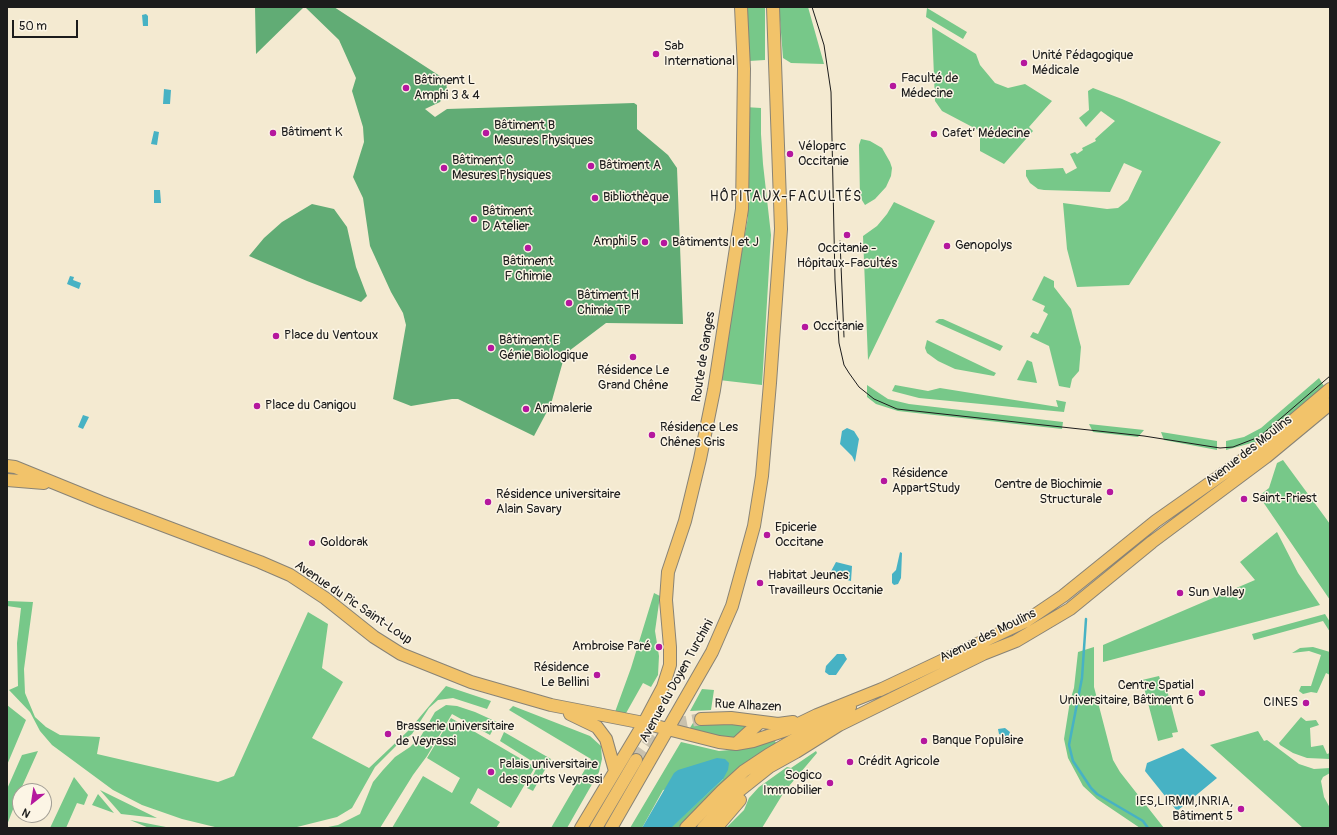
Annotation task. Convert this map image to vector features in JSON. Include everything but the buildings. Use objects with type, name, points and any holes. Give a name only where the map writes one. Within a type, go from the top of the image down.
[{"type":"main road","name":"Route de Ganges","points":[[581,828],[644,723],[663,687],[670,665],[670,647],[666,614],[668,572],[686,516],[700,459],[714,390],[742,209],[744,69],[741,7]]},
{"type":"main road","name":"Avenue du Doyen Turchini","points":[[611,828],[666,729],[712,652],[732,606],[754,526],[762,476],[781,230],[773,7]]},
{"type":"main road","name":"Avenue des Moulins","points":[[666,729],[718,742],[736,744],[753,741],[786,730],[817,715],[887,687],[1020,624],[1057,600],[1156,521],[1264,445],[1330,389]]},
{"type":"main road","name":"Avenue des Moulins","points":[[703,828],[735,794],[769,767],[839,725],[983,654],[1016,641],[1070,609],[1152,542],[1266,457],[1330,404]]},
{"type":"main road","name":"Avenue du Pic Saint-Loup","points":[[7,466],[15,467],[166,525],[290,575],[325,598],[374,637],[401,654],[471,682],[551,705],[644,723],[666,729]]},
{"type":"main road","name":"Avenue du Pic Saint-Loup","points":[[7,480],[51,482]]},
{"type":"main road","name":"Avenue des Moulins","points":[[686,828],[744,771],[768,755],[887,687]]},
{"type":"main road","name":"Avenue du Pic Saint-Loup","points":[[551,705],[597,727],[606,739],[615,771]]},
{"type":"main road","name":"Rue Alhazen","points":[[701,719],[731,718],[778,724],[817,715]]},
{"type":"main road","points":[[736,744],[760,722]]},
{"type":"main road","points":[[716,828],[740,800],[796,752]]},
{"type":"main road","points":[[596,828],[636,760]]},
{"type":"green space","points":[[255,7],[304,7],[256,54]]},
{"type":"green space","points":[[305,7],[334,7],[446,80],[447,91],[440,102],[425,109],[435,117],[447,109],[634,103],[637,105],[637,129],[668,155],[677,168],[683,324],[606,323],[565,354],[551,404],[534,436],[458,399],[411,406],[393,399],[406,325],[403,313],[391,292],[370,246],[363,198],[353,177],[364,142],[363,127],[352,91],[356,78],[339,40]]},
{"type":"green space","points":[[745,7],[765,7],[765,60],[749,61]]},
{"type":"green space","points":[[779,7],[808,7],[824,64],[791,63],[783,58]]},
{"type":"green space","points":[[927,8],[967,32],[963,39],[926,17]]},
{"type":"green space","points":[[932,27],[976,54],[980,65],[995,83],[1008,88],[1025,84],[1052,101],[1029,127],[1033,131],[1004,164],[980,151],[980,131],[942,111],[935,101]]},
{"type":"green space","points":[[1093,88],[1221,142],[1129,285],[1077,287],[1067,249],[1063,203],[1107,209],[1118,208],[1128,200],[1142,171],[1124,163],[1110,192],[1038,189],[1030,183],[1026,176],[1026,170],[1063,168],[1066,174],[1077,168],[1070,154],[1075,152],[1077,154],[1083,150],[1082,148],[1096,141],[1095,139],[1115,121],[1101,111],[1086,127],[1079,118],[1089,110],[1088,91]]},
{"type":"green space","points":[[745,107],[761,108],[763,164],[771,235],[762,385],[719,380],[748,217]]},
{"type":"green space","points":[[861,139],[870,141],[882,148],[892,168],[891,176],[886,187],[875,199],[865,205],[860,197],[859,145]]},
{"type":"green space","points":[[894,202],[935,221],[868,360],[863,236],[877,226],[887,214]]},
{"type":"green space","points":[[312,204],[334,209],[347,227],[356,267],[367,296],[361,302],[249,256],[264,238],[282,222]]},
{"type":"green space","points":[[1044,276],[1054,281],[1054,287],[1071,309],[1081,347],[1079,371],[1072,379],[1070,388],[1059,386],[1049,346],[1030,337],[1033,332],[1038,334],[1048,314],[1043,311],[1045,306],[1032,300]]},
{"type":"green space","points":[[939,319],[943,319],[1003,346],[1000,351],[935,322]]},
{"type":"green space","points":[[927,340],[996,373],[994,376],[955,369],[938,361],[927,353],[925,348]]},
{"type":"green space","points":[[1027,360],[1032,362],[1037,383],[1017,380]]},
{"type":"green space","points":[[1319,378],[1324,386],[1272,431],[1255,442],[1226,450],[1226,441],[1244,437],[1261,428]]},
{"type":"green space","points":[[867,385],[888,399],[909,404],[1063,422],[1062,429],[898,411],[876,404],[867,397]]},
{"type":"green space","points":[[895,385],[928,391],[940,388],[1058,407],[1056,400],[1066,402],[1064,412],[919,398],[892,391]]},
{"type":"green space","points":[[1089,424],[1144,430],[1138,437],[1093,432]]},
{"type":"green space","points":[[1161,432],[1217,441],[1217,450],[1164,440]]},
{"type":"green space","points":[[1283,460],[1330,524],[1330,600],[1259,496],[1269,488],[1277,463]]},
{"type":"green space","points":[[1277,532],[1298,573],[1320,605],[1103,662],[1103,645],[1255,580],[1240,562]]},
{"type":"green space","points":[[654,593],[660,596],[655,631],[659,656],[658,675],[651,687],[643,683],[625,715],[615,712],[631,668]]},
{"type":"green space","points":[[7,601],[33,602],[24,669],[25,693],[35,717],[46,727],[60,735],[100,737],[97,754],[218,782],[234,776],[308,612],[328,624],[322,668],[343,682],[312,738],[369,768],[409,730],[446,686],[491,701],[487,709],[453,698],[438,700],[429,708],[412,734],[397,745],[375,767],[352,808],[337,817],[293,828],[219,828],[182,819],[142,805],[113,790],[52,745],[40,731],[30,712],[9,690],[18,686],[17,643],[21,608],[7,606]]},
{"type":"green space","points":[[1325,614],[1330,622],[1330,632],[1323,621],[1254,640],[1252,634]]},
{"type":"green space","points":[[1094,647],[1094,687],[1113,760],[1120,772],[1164,828],[1140,828],[1097,799],[1083,786],[1068,758],[1064,739],[1070,701],[1074,688],[1078,652]]},
{"type":"green space","points":[[1313,647],[1330,652],[1330,675],[1326,673],[1317,693],[1311,692],[1303,694],[1299,691],[1301,686],[1311,686],[1321,655],[1309,651],[1292,653],[1300,648]]},
{"type":"green space","points":[[1159,676],[1164,690],[1167,690],[1178,732],[1172,733],[1173,737],[1158,741],[1142,680]]},
{"type":"green space","points":[[702,689],[714,690],[711,710],[690,711]]},
{"type":"green space","points":[[7,705],[26,720],[7,765]]},
{"type":"green space","points":[[446,705],[457,706],[475,712],[497,722],[490,735],[452,714],[427,756],[413,775],[380,828],[323,828],[338,825],[360,814],[373,782],[395,757],[410,747],[421,736],[435,712]]},
{"type":"green space","points":[[513,706],[590,736],[601,746],[602,759],[599,772],[567,828],[551,828],[591,759],[509,710]]},
{"type":"green space","points":[[1301,717],[1306,721],[1316,720],[1319,725],[1310,728],[1311,747],[1323,745],[1327,754],[1330,753],[1330,759],[1307,758],[1293,753],[1280,745],[1279,743]]},
{"type":"green space","name":"Palais universitaire des sports Veyrassi","points":[[451,718],[535,767],[511,808],[478,788],[470,803],[500,822],[496,828],[392,828],[423,776],[452,793],[460,778],[427,758]]},
{"type":"green space","points":[[693,723],[745,725],[748,728],[732,740],[688,731]]},
{"type":"green space","points":[[1258,731],[1264,741],[1267,740],[1299,764],[1314,769],[1330,768],[1330,773],[1323,777],[1321,781],[1324,797],[1330,808],[1330,828],[1303,828],[1210,745]]},
{"type":"green space","points":[[504,732],[551,759],[533,791],[527,788],[538,765],[500,741]]},
{"type":"green space","points":[[774,739],[776,743],[731,776],[678,828],[670,828],[723,779],[663,790],[642,828],[630,828],[681,742],[719,751],[752,746]]},
{"type":"green space","points":[[38,751],[24,783],[12,783],[12,812],[7,825],[7,789],[22,755]]},
{"type":"green space","points":[[816,751],[817,753],[784,792],[762,828],[726,828],[744,810],[749,798],[759,787],[787,767],[791,768]]},
{"type":"green space","points":[[74,777],[88,795],[84,805],[77,803],[66,828],[50,828]]},
{"type":"green space","points":[[100,790],[157,818],[121,814]]},
{"type":"green space","points":[[98,794],[114,813],[92,805]]},
{"type":"green space","points":[[130,820],[171,828],[149,828]]},
{"type":"water","points":[[146,14],[148,16],[148,26],[143,26],[142,15]]},
{"type":"water","points":[[164,89],[171,90],[170,104],[163,104]]},
{"type":"water","points":[[154,131],[159,132],[157,145],[151,144]]},
{"type":"water","points":[[154,190],[160,190],[161,203],[154,203]]},
{"type":"water","points":[[70,276],[74,277],[73,280],[81,283],[79,289],[67,284]]},
{"type":"water","points":[[83,415],[89,417],[83,429],[78,427]]},
{"type":"water","points":[[847,428],[854,431],[859,439],[855,462],[852,456],[840,444],[842,431]]},
{"type":"water","points":[[900,552],[902,553],[901,578],[898,584],[894,585],[892,583],[892,574],[896,570]]},
{"type":"water","points":[[836,562],[852,566],[851,581],[829,575]]},
{"type":"water","points":[[837,654],[844,654],[847,659],[836,675],[829,675],[825,672],[826,666]]},
{"type":"water","points":[[1005,728],[1010,732],[1008,738],[999,734],[998,729]]},
{"type":"water","points":[[1183,748],[1217,778],[1177,811],[1145,771],[1147,763]]},
{"type":"water","points":[[717,758],[725,759],[729,763],[728,770],[723,779],[671,828],[642,828],[674,773],[678,770]]},
{"type":"waterway","points":[[1086,619],[1082,678],[1069,745],[1073,761],[1091,788],[1097,794],[1143,821],[1148,828]]},
{"type":"tunnel","points":[[636,760],[647,745],[661,731],[675,724],[701,719]]},
{"type":"tram line","points":[[812,7],[824,45],[831,92],[835,280],[839,343],[844,365],[859,387],[874,399],[897,409],[1144,436],[1220,448],[1233,447],[1259,437],[1330,376]]},
{"type":"tram line","points":[[840,241],[844,337]]},
{"type":"place","name":"Sab International","points":[[656,54]]},
{"type":"place","name":"Unité Pédagogique Médicale","points":[[1024,63]]},
{"type":"place","name":"Faculté de Médecine","points":[[893,86]]},
{"type":"place","name":"Bâtiment L Amphi 3 & 4","points":[[406,88]]},
{"type":"place","name":"Bâtiment K","points":[[273,133]]},
{"type":"place","name":"Bâtiment B Mesures Physiques","points":[[486,133]]},
{"type":"place","name":"Cafet’ Médecine","points":[[934,134]]},
{"type":"place","name":"Véloparc Occitanie","points":[[790,154]]},
{"type":"place","name":"Bâtiment A","points":[[591,166]]},
{"type":"place","name":"Bâtiment C Mesures Physiques","points":[[444,168]]},
{"type":"place","name":"Bibliothèque","points":[[595,198]]},
{"type":"place","name":"Bâtiment D Atelier","points":[[474,219]]},
{"type":"place","name":"Occitanie - Hôpitaux-Facultés","points":[[847,235]]},
{"type":"place","name":"Amphi 5","points":[[645,242]]},
{"type":"place","name":"Bâtiments I et J","points":[[664,243]]},
{"type":"place","name":"Genopolys","points":[[947,246]]},
{"type":"place","name":"Bâtiment F Chimie","points":[[528,248]]},
{"type":"place","name":"Bâtiment H Chimie TP","points":[[569,303]]},
{"type":"place","name":"Occitanie","points":[[805,327]]},
{"type":"place","name":"Place du Ventoux","points":[[276,336]]},
{"type":"place","name":"Bâtiment E Génie Biologique","points":[[491,348]]},
{"type":"place","name":"Résidence Le Grand Chêne","points":[[633,357]]},
{"type":"place","name":"Place du Canigou","points":[[257,406]]},
{"type":"place","name":"Animalerie","points":[[526,409]]},
{"type":"place","name":"Résidence Les Chênes Gris","points":[[652,435]]},
{"type":"place","name":"Résidence AppartStudy","points":[[884,481]]},
{"type":"place","name":"Centre de Biochimie Structurale","points":[[1110,492]]},
{"type":"place","name":"Saint-Priest","points":[[1244,499]]},
{"type":"place","name":"Résidence universitaire Alain Savary","points":[[488,502]]},
{"type":"place","name":"Epicerie Occitane","points":[[767,535]]},
{"type":"place","name":"Goldorak","points":[[312,543]]},
{"type":"place","name":"Habitat Jeunes Travailleurs Occitanie","points":[[760,583]]},
{"type":"place","name":"Sun Valley","points":[[1180,593]]},
{"type":"place","name":"Ambroise Paré","points":[[659,647]]},
{"type":"place","name":"Résidence Le Bellini","points":[[597,675]]},
{"type":"place","name":"Centre Spatial Universitaire, Bâtiment 6","points":[[1202,693]]},
{"type":"place","name":"CINES","points":[[1306,703]]},
{"type":"place","name":"Brasserie universitaire de Veyrassi","points":[[388,734]]},
{"type":"place","name":"Banque Populaire","points":[[924,741]]},
{"type":"place","name":"Crédit Agricole","points":[[850,762]]},
{"type":"place","name":"Palais universitaire des sports Veyrassi","points":[[491,772]]},
{"type":"place","name":"Sogico Immobilier","points":[[830,783]]},
{"type":"place","name":"IES,LIRMM,INRIA, Bâtiment 5","points":[[1241,809]]},
{"type":"district","name":"HÔPITAUX-FACULTÉS","points":[[786,197]]}]
